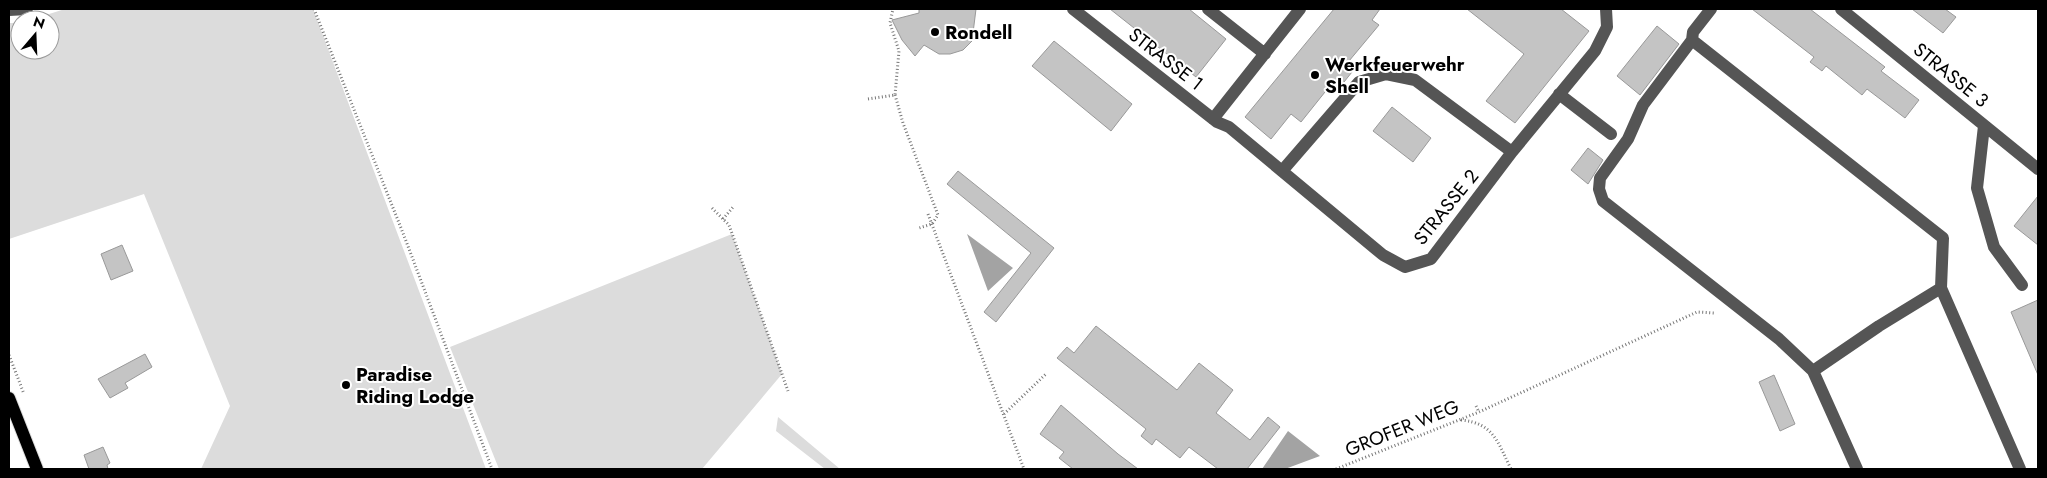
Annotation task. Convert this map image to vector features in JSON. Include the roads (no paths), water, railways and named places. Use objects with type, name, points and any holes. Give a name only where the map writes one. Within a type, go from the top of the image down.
[{"type":"main road","points":[[9,398],[37,469]]},
{"type":"street","points":[[9,10],[27,9]]},
{"type":"street","name":"STRASSE 1","points":[[1073,9],[1213,119]]},
{"type":"street","points":[[1208,9],[1265,54]]},
{"type":"street","points":[[1213,119],[1300,9]]},
{"type":"street","name":"STRASSE 2","points":[[1213,119],[1229,127],[1383,255],[1405,267],[1431,259],[1512,152],[1595,51],[1607,27],[1606,9]]},
{"type":"street","points":[[1711,9],[1693,32],[1692,40],[1643,105],[1628,139],[1600,178],[1598,189],[1603,200],[1779,339],[1813,371],[1857,469]]},
{"type":"street","name":"STRASSE 3","points":[[1841,9],[2038,169]]},
{"type":"street","points":[[1692,40],[1943,238],[1941,288],[2020,469]]},
{"type":"street","points":[[1282,171],[1359,82],[1386,74],[1415,80],[1512,152]]},
{"type":"street","points":[[1559,94],[1611,134]]},
{"type":"street","points":[[1984,126],[1977,188],[1994,246],[2022,285]]},
{"type":"street","points":[[1813,371],[1879,326],[1941,288]]},
{"type":"place","name":"Rondell","points":[[935,32]]},
{"type":"place","name":"Werkfeuerwehr Shell","points":[[1315,75]]},
{"type":"place","name":"Paradise Riding Lodge","points":[[346,385]]}]
